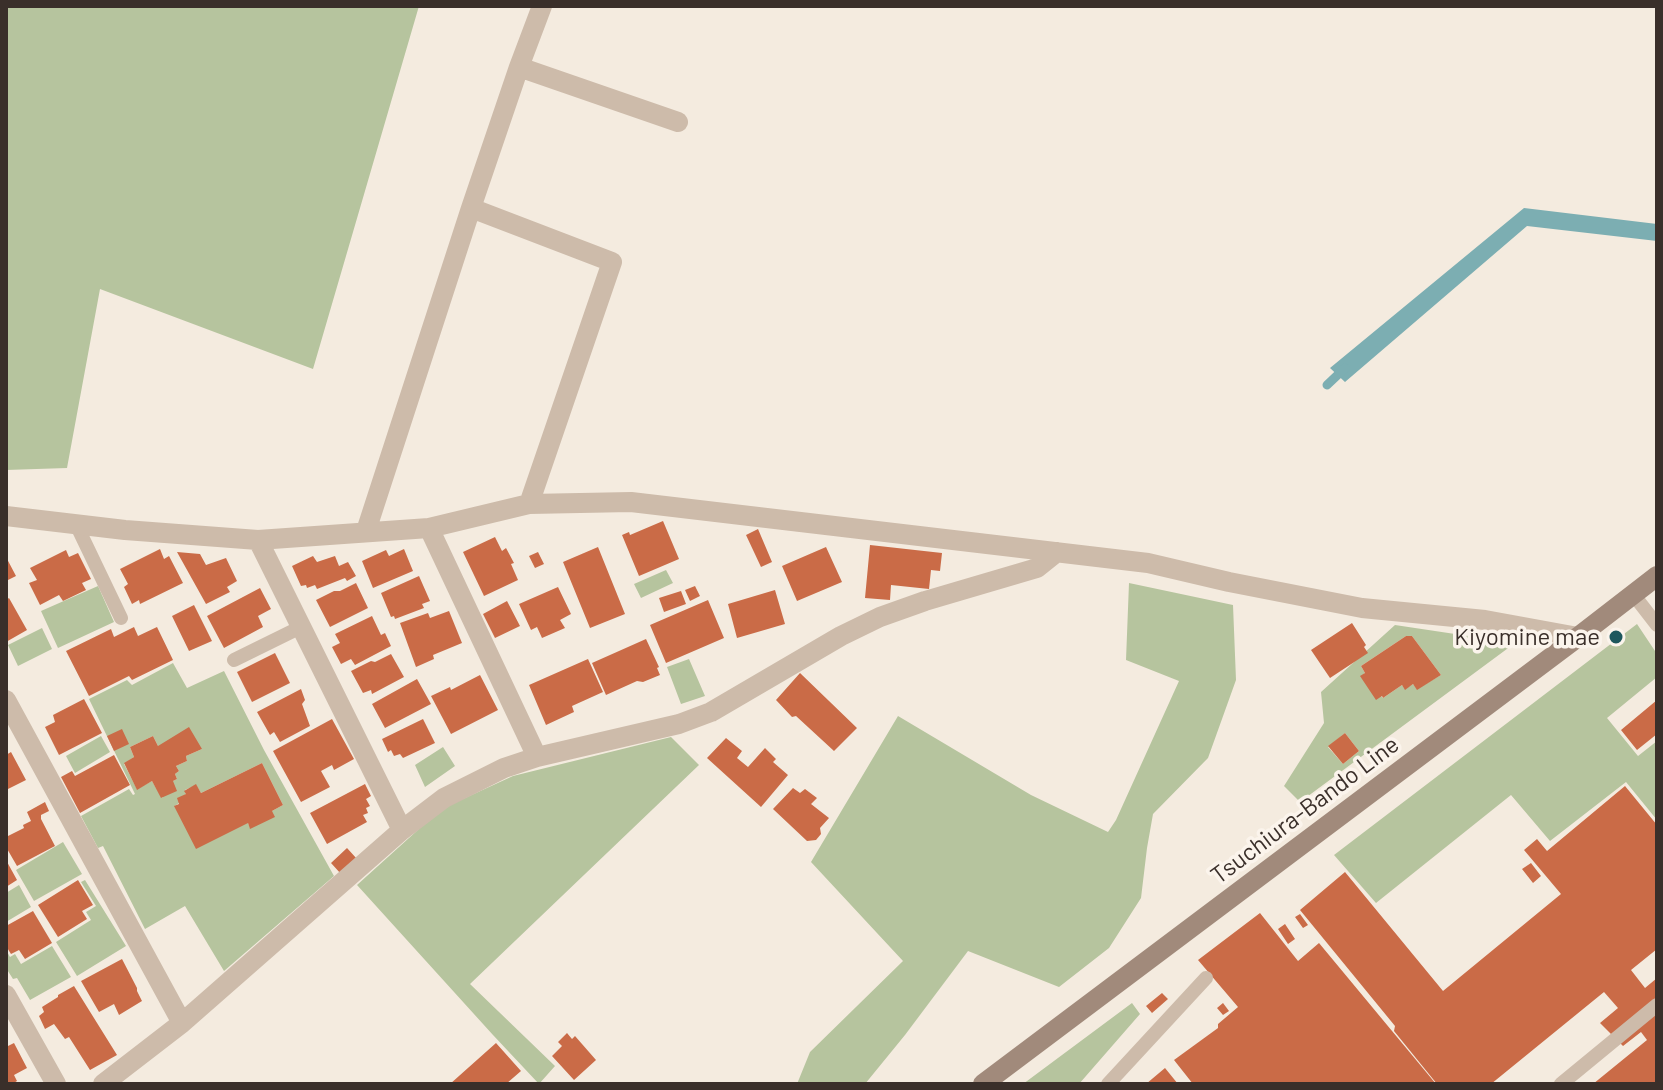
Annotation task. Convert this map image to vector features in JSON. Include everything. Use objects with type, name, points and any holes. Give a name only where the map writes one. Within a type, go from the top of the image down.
[{"type":"main road","name":"Tsuchiura-Bando Line","points":[[983,1084],[1657,576]]},
{"type":"street","points":[[366,531],[471,208],[542,6]]},
{"type":"street","points":[[519,67],[678,122]]},
{"type":"street","points":[[471,208],[612,262],[529,504]]},
{"type":"street","points":[[6,516],[125,530],[258,540],[429,528],[529,504],[631,502],[1148,563],[1362,608],[1485,620],[1578,637]]},
{"type":"street","points":[[429,528],[537,757]]},
{"type":"street","points":[[258,540],[402,830]]},
{"type":"street","points":[[103,1084],[182,1023],[402,830],[444,798],[472,782],[537,757],[679,724],[711,712],[867,623],[925,601],[1037,568],[1057,552]]},
{"type":"street","points":[[6,700],[182,1023]]},
{"type":"street","points":[[6,995],[56,1084]]},
{"type":"street","points":[[124,1068],[139,1084]]},
{"type":"lane","points":[[76,524],[121,618]]},
{"type":"lane","points":[[1633,594],[1657,625]]},
{"type":"lane","points":[[234,660],[301,627]]},
{"type":"lane","points":[[1108,1084],[1206,978]]},
{"type":"lane","points":[[1561,1084],[1657,1005]]},
{"type":"green space","points":[[6,6],[419,6],[313,369],[100,289],[67,468],[6,470]]},
{"type":"green space","points":[[666,570],[673,583],[641,598],[634,584]]},
{"type":"green space","points":[[1129,583],[1233,605],[1236,680],[1208,758],[1153,814],[1141,898],[1109,948],[1059,987],[968,951],[865,1084],[797,1084],[810,1052],[903,961],[811,862],[898,716],[1031,795],[1108,832],[1116,820],[1179,681],[1126,660]]},
{"type":"green space","points":[[98,586],[114,622],[58,648],[41,611]]},
{"type":"green space","points":[[1637,624],[1657,654],[1657,677],[1607,718],[1638,756],[1657,741],[1657,820],[1626,782],[1550,841],[1511,795],[1376,903],[1334,855]]},
{"type":"green space","points":[[1395,625],[1515,643],[1300,802],[1284,786],[1324,723],[1321,692]],"holes":[[[1406,636],[1412,636],[1441,675],[1417,689],[1413,684],[1405,689],[1402,685],[1383,698],[1361,677],[1365,673],[1361,666]],[[1345,733],[1359,751],[1343,764],[1328,747]]]},
{"type":"green space","points":[[42,628],[52,649],[18,666],[8,645]]},
{"type":"green space","points":[[689,659],[705,696],[681,704],[667,667]]},
{"type":"green space","points":[[173,663],[187,688],[224,671],[334,876],[224,971],[185,906],[145,929],[103,846],[98,848],[81,816],[129,789],[135,794],[89,699],[127,680],[132,685]],"holes":[[[153,736],[158,746],[202,749],[186,756],[187,761],[176,766],[179,771],[175,774],[177,779],[162,798],[152,781],[137,789],[124,764],[134,757],[130,747]],[[262,763],[283,805],[250,828],[248,823],[175,806],[186,794],[185,790],[196,785],[201,793]]]},
{"type":"green space","points":[[101,736],[110,752],[75,773],[66,756]]},
{"type":"green space","points":[[671,737],[699,765],[470,984],[555,1066],[539,1084],[357,885],[441,809],[513,776]]},
{"type":"green space","points":[[443,747],[455,766],[425,787],[415,765]]},
{"type":"green space","points":[[63,842],[82,874],[34,901],[16,870]]},
{"type":"green space","points":[[85,880],[126,946],[77,976],[56,942],[91,920],[86,912],[96,906],[81,882]]},
{"type":"green space","points":[[19,885],[31,907],[6,922],[6,893]]},
{"type":"green space","points":[[52,946],[71,977],[30,1000],[17,978],[13,979],[6,968],[6,950],[10,957],[15,954],[21,964]]},
{"type":"green space","points":[[1132,1003],[1140,1014],[1079,1084],[1023,1084]]},
{"type":"water","points":[[1524,208],[1657,224],[1657,241],[1527,226],[1345,382],[1330,368]]},
{"type":"building","points":[[663,521],[679,559],[639,576],[622,535],[629,532],[630,535]]},
{"type":"building","points":[[758,529],[772,562],[761,567],[746,535]]},
{"type":"building","points":[[495,537],[502,551],[506,548],[518,580],[484,596],[463,552]]},
{"type":"building","points":[[870,545],[942,553],[940,571],[931,570],[929,589],[891,585],[890,600],[865,598]]},
{"type":"building","points":[[598,547],[625,614],[590,628],[563,562]]},
{"type":"building","points":[[826,547],[842,582],[797,601],[782,566]]},
{"type":"building","points":[[160,549],[164,559],[169,556],[183,583],[140,604],[139,600],[132,604],[124,587],[128,584],[120,569]]},
{"type":"building","points":[[404,549],[413,571],[373,588],[362,561],[386,550],[389,556]]},
{"type":"building","points":[[66,550],[69,557],[78,553],[91,579],[82,583],[86,590],[63,601],[59,595],[40,605],[29,583],[37,580],[30,568]]},
{"type":"building","points":[[177,552],[200,554],[206,565],[226,558],[237,581],[227,587],[230,592],[206,604]]},
{"type":"building","points":[[538,552],[544,564],[535,568],[529,556]]},
{"type":"building","points":[[313,556],[317,562],[335,556],[339,566],[348,562],[356,576],[317,589],[315,585],[307,588],[306,585],[301,586],[292,566]]},
{"type":"building","points":[[6,557],[16,576],[6,581]]},
{"type":"building","points":[[419,576],[430,601],[422,604],[424,608],[395,619],[391,617],[381,593]]},
{"type":"building","points":[[356,583],[368,608],[330,627],[316,600]]},
{"type":"building","points":[[695,586],[700,596],[690,601],[685,590]]},
{"type":"building","points":[[558,587],[571,614],[560,620],[565,628],[542,638],[537,627],[531,630],[519,604]]},
{"type":"building","points":[[260,588],[271,609],[258,616],[263,627],[224,648],[207,616]]},
{"type":"building","points":[[775,590],[785,624],[737,638],[728,604]]},
{"type":"building","points":[[681,591],[686,604],[664,612],[659,598]]},
{"type":"building","points":[[9,598],[27,630],[6,642],[6,600]]},
{"type":"building","points":[[708,600],[724,638],[666,663],[650,625]]},
{"type":"building","points":[[507,601],[520,626],[495,638],[483,614]]},
{"type":"building","points":[[194,605],[212,641],[189,651],[172,616]]},
{"type":"building","points":[[449,611],[462,643],[433,655],[434,659],[416,667],[400,623],[428,613],[430,618]]},
{"type":"building","points":[[372,616],[381,635],[385,633],[391,646],[355,665],[351,659],[341,664],[332,647],[340,643],[335,634]]},
{"type":"building","points":[[1352,623],[1368,653],[1330,678],[1311,650]]},
{"type":"building","points":[[134,627],[138,636],[157,627],[173,660],[132,680],[129,676],[89,696],[66,651],[111,629],[114,637]]},
{"type":"building","points":[[1406,636],[1412,636],[1441,675],[1417,690],[1413,684],[1405,690],[1402,685],[1376,700],[1360,676],[1365,673],[1361,666]]},
{"type":"building","points":[[646,639],[660,675],[606,695],[592,663]]},
{"type":"building","points":[[275,653],[290,683],[252,702],[237,672]]},
{"type":"building","points":[[391,654],[404,677],[372,694],[371,690],[363,693],[351,671]]},
{"type":"building","points":[[588,659],[603,692],[572,706],[574,712],[546,725],[529,685]]},
{"type":"building","points":[[800,673],[857,728],[834,751],[776,700]]},
{"type":"building","points":[[480,675],[498,710],[451,734],[431,696]]},
{"type":"building","points":[[417,679],[431,704],[385,728],[372,704]]},
{"type":"building","points":[[301,689],[305,700],[302,704],[310,726],[280,742],[274,732],[270,735],[257,712]]},
{"type":"building","points":[[84,699],[102,733],[59,755],[45,727],[55,722],[53,715]]},
{"type":"building","points":[[1657,700],[1657,734],[1637,750],[1621,730]]},
{"type":"building","points":[[332,719],[354,759],[334,770],[332,765],[321,771],[330,787],[301,802],[273,751]]},
{"type":"building","points":[[423,719],[435,743],[403,758],[400,754],[394,756],[391,750],[388,752],[382,739]]},
{"type":"building","points":[[189,727],[202,749],[186,756],[187,761],[176,766],[179,771],[175,774],[177,779],[173,781],[177,791],[161,798],[152,781],[137,790],[124,763],[134,757],[130,747],[153,736],[158,746]]},
{"type":"building","points":[[122,729],[129,744],[114,751],[107,736]]},
{"type":"building","points":[[1345,733],[1359,751],[1343,764],[1328,746]]},
{"type":"building","points":[[726,738],[742,751],[737,758],[748,767],[765,748],[776,759],[773,762],[788,775],[761,807],[707,758]]},
{"type":"building","points":[[11,752],[26,780],[6,790],[6,755]]},
{"type":"building","points":[[114,755],[130,785],[80,813],[61,777],[72,771],[75,776]]},
{"type":"building","points":[[262,763],[283,805],[272,811],[275,817],[250,829],[248,823],[196,849],[174,806],[179,804],[177,798],[196,784],[201,793]]},
{"type":"building","points":[[365,784],[371,796],[366,799],[370,806],[366,808],[368,813],[363,815],[367,822],[327,844],[310,813]]},
{"type":"building","points":[[1625,786],[1657,825],[1657,949],[1631,970],[1645,988],[1657,978],[1657,1084],[1593,1084],[1647,1040],[1641,1032],[1623,1046],[1600,1023],[1618,1008],[1604,992],[1491,1084],[1437,1084],[1394,1031],[1395,1026],[1300,910],[1345,872],[1443,991],[1561,894],[1524,850],[1537,839],[1547,851]]},
{"type":"building","points":[[793,788],[800,793],[805,789],[817,798],[811,804],[829,818],[820,828],[821,834],[816,840],[807,841],[773,809]]},
{"type":"building","points":[[45,802],[49,811],[41,815],[41,819],[55,846],[17,866],[6,847],[6,837],[24,828],[23,825],[31,821],[27,812]]},
{"type":"building","points":[[347,848],[357,859],[341,874],[331,863]]},
{"type":"building","points":[[6,860],[17,880],[6,887]]},
{"type":"building","points":[[1531,863],[1541,876],[1533,883],[1522,869]]},
{"type":"building","points":[[78,880],[93,905],[82,911],[87,919],[58,937],[38,905]]},
{"type":"building","points":[[33,911],[52,943],[25,959],[19,950],[11,954],[6,946],[6,926]]},
{"type":"building","points":[[1260,913],[1298,961],[1319,943],[1436,1084],[1193,1084],[1174,1060],[1218,1028],[1218,1024],[1238,1007],[1198,960]]},
{"type":"building","points":[[1300,914],[1308,925],[1303,928],[1295,917]]},
{"type":"building","points":[[1285,924],[1295,939],[1288,944],[1278,929]]},
{"type":"building","points":[[122,959],[142,1001],[119,1015],[114,1004],[99,1012],[81,981]]},
{"type":"building","points":[[74,986],[117,1055],[90,1070],[69,1037],[65,1039],[54,1024],[45,1029],[39,1016],[44,1012],[42,1007]]},
{"type":"building","points":[[1162,993],[1168,999],[1152,1013],[1146,1006]]},
{"type":"building","points":[[1223,1003],[1229,1011],[1223,1015],[1217,1008]]},
{"type":"building","points":[[567,1033],[572,1039],[575,1036],[596,1060],[574,1080],[552,1056],[562,1046],[558,1042]]},
{"type":"building","points":[[14,1043],[27,1068],[14,1075],[17,1081],[6,1084],[6,1047]]},
{"type":"building","points":[[496,1043],[521,1071],[506,1084],[450,1084]]},
{"type":"building","points":[[1165,1068],[1178,1084],[1146,1084]]},
{"type":"waterway","points":[[1327,385],[1345,368]]},
{"type":"place","name":"Kiyomine mae","points":[[1616,637]]}]
